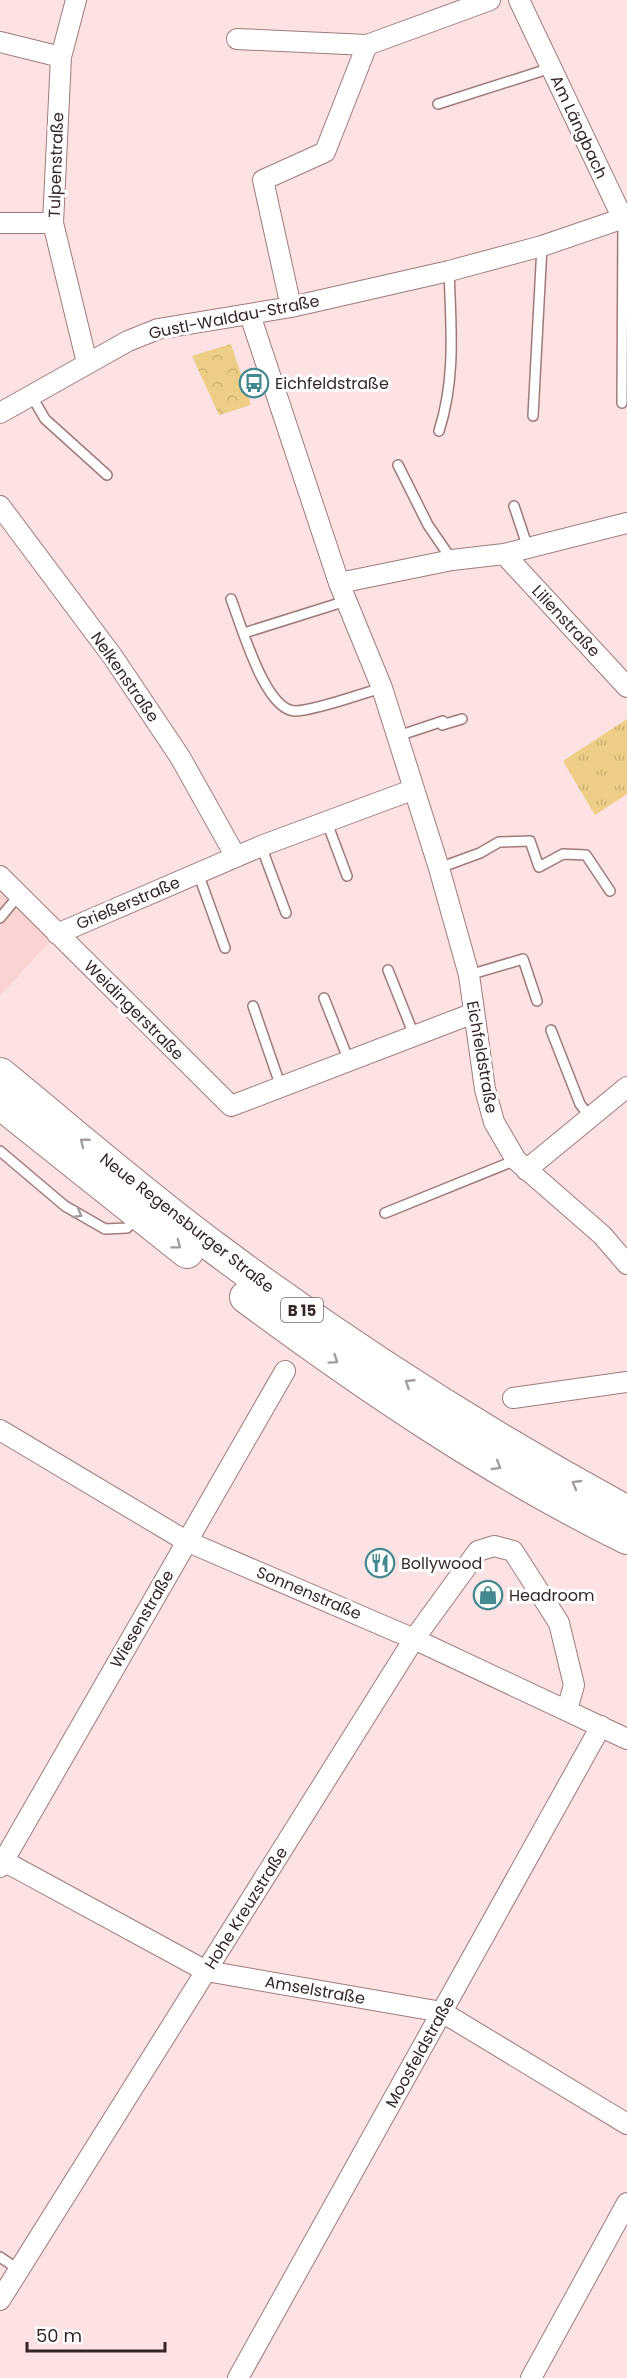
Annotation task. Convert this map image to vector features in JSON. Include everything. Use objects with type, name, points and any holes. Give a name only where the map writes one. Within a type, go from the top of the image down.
[{"type":"highway","name":"Neue Regensburger Straße","points":[[0,1074],[214,1247],[344,1340],[473,1425],[627,1512]]},
{"type":"highway","name":"Neue Regensburger Straße","points":[[0,1103],[138,1215],[324,1353],[413,1413],[530,1486],[627,1538]]},
{"type":"street","name":"Tulpenstraße","points":[[76,0],[61,57],[53,223],[87,363]]},
{"type":"street","points":[[237,39],[367,45],[490,0]]},
{"type":"street","name":"Am Längbach","points":[[519,0],[625,218]]},
{"type":"street","points":[[0,42],[61,57]]},
{"type":"street","points":[[291,308],[263,180],[325,152],[367,45]]},
{"type":"street","name":"Gustl-Waldau-Straße","points":[[0,413],[128,341],[158,329],[291,308],[449,271],[542,246],[625,218]]},
{"type":"street","points":[[0,224],[53,223]]},
{"type":"street","name":"Eichfeldstraße","points":[[250,315],[343,592],[382,688],[398,736],[412,790],[439,868],[469,975],[485,1089],[494,1122],[521,1165],[602,1235],[627,1264]]},
{"type":"street","name":"Nelkenstraße","points":[[0,506],[113,657],[180,757],[236,857]]},
{"type":"street","points":[[343,592],[452,560],[504,554],[627,523]]},
{"type":"street","name":"Lilienstraße","points":[[504,554],[627,687]]},
{"type":"street","name":"Grießerstraße","points":[[57,934],[261,846],[412,790]]},
{"type":"street","name":"Weidingerstraße","points":[[0,876],[231,1106],[474,1013]]},
{"type":"street","points":[[521,1165],[591,1117],[627,1087]]},
{"type":"street","name":"Wiesenstraße","points":[[1,1862],[285,1371]]},
{"type":"street","points":[[513,1398],[627,1382]]},
{"type":"street","name":"Sonnenstraße","points":[[0,1430],[186,1541],[414,1639],[627,1739]]},
{"type":"street","name":"Hohe Kreuzstraße","points":[[0,2300],[414,1639],[478,1551],[494,1546],[513,1551],[559,1623],[574,1685],[567,1710]]},
{"type":"street","name":"Moosfeldstraße","points":[[238,2378],[601,1726]]},
{"type":"street","name":"Amselstraße","points":[[1,1862],[206,1971],[442,2012],[627,2124]]},
{"type":"street","points":[[531,2378],[627,2203]]},
{"type":"lane","name":"Am Längbach","points":[[438,104],[551,68]]},
{"type":"lane","points":[[622,403],[625,218]]},
{"type":"lane","points":[[533,416],[542,246]]},
{"type":"lane","points":[[439,430],[447,405],[453,358],[449,271]]},
{"type":"lane","points":[[31,395],[45,419],[107,475]]},
{"type":"lane","points":[[398,465],[428,525],[452,560]]},
{"type":"lane","points":[[514,506],[528,548]]},
{"type":"lane","points":[[244,633],[343,592]]},
{"type":"lane","points":[[231,599],[267,688],[278,703],[287,709],[302,710],[382,688]]},
{"type":"lane","points":[[398,736],[442,721],[442,725],[462,719]]},
{"type":"lane","points":[[326,820],[347,876]]},
{"type":"lane","points":[[439,868],[480,853],[499,842],[530,841],[539,867],[563,854],[586,855],[610,891]]},
{"type":"lane","points":[[261,846],[286,913]]},
{"type":"lane","name":"Grießerstraße","points":[[198,873],[225,948]]},
{"type":"lane","points":[[0,918],[19,895]]},
{"type":"lane","points":[[469,975],[523,959],[537,1001]]},
{"type":"lane","points":[[388,970],[414,1035]]},
{"type":"lane","points":[[324,998],[349,1060]]},
{"type":"lane","points":[[253,1006],[281,1087]]},
{"type":"lane","points":[[551,1030],[580,1104],[591,1117]]},
{"type":"lane","points":[[0,1151],[65,1206],[105,1229],[127,1228],[138,1215]]},
{"type":"lane","points":[[384,1213],[521,1165]]},
{"type":"lane","points":[[0,2257],[19,2270]]},
{"type":"shaded area","points":[[0,887],[51,940],[0,996]]},
{"type":"green space","points":[[231,344],[251,405],[219,415],[192,356]]},
{"type":"green space","points":[[627,719],[627,794],[595,815],[563,761]]},
{"type":"place","name":"Eichfeldstraße","points":[[254,383]]},
{"type":"place","name":"Bollywood","points":[[380,1563]]},
{"type":"place","name":"Headroom","points":[[488,1595]]}]
